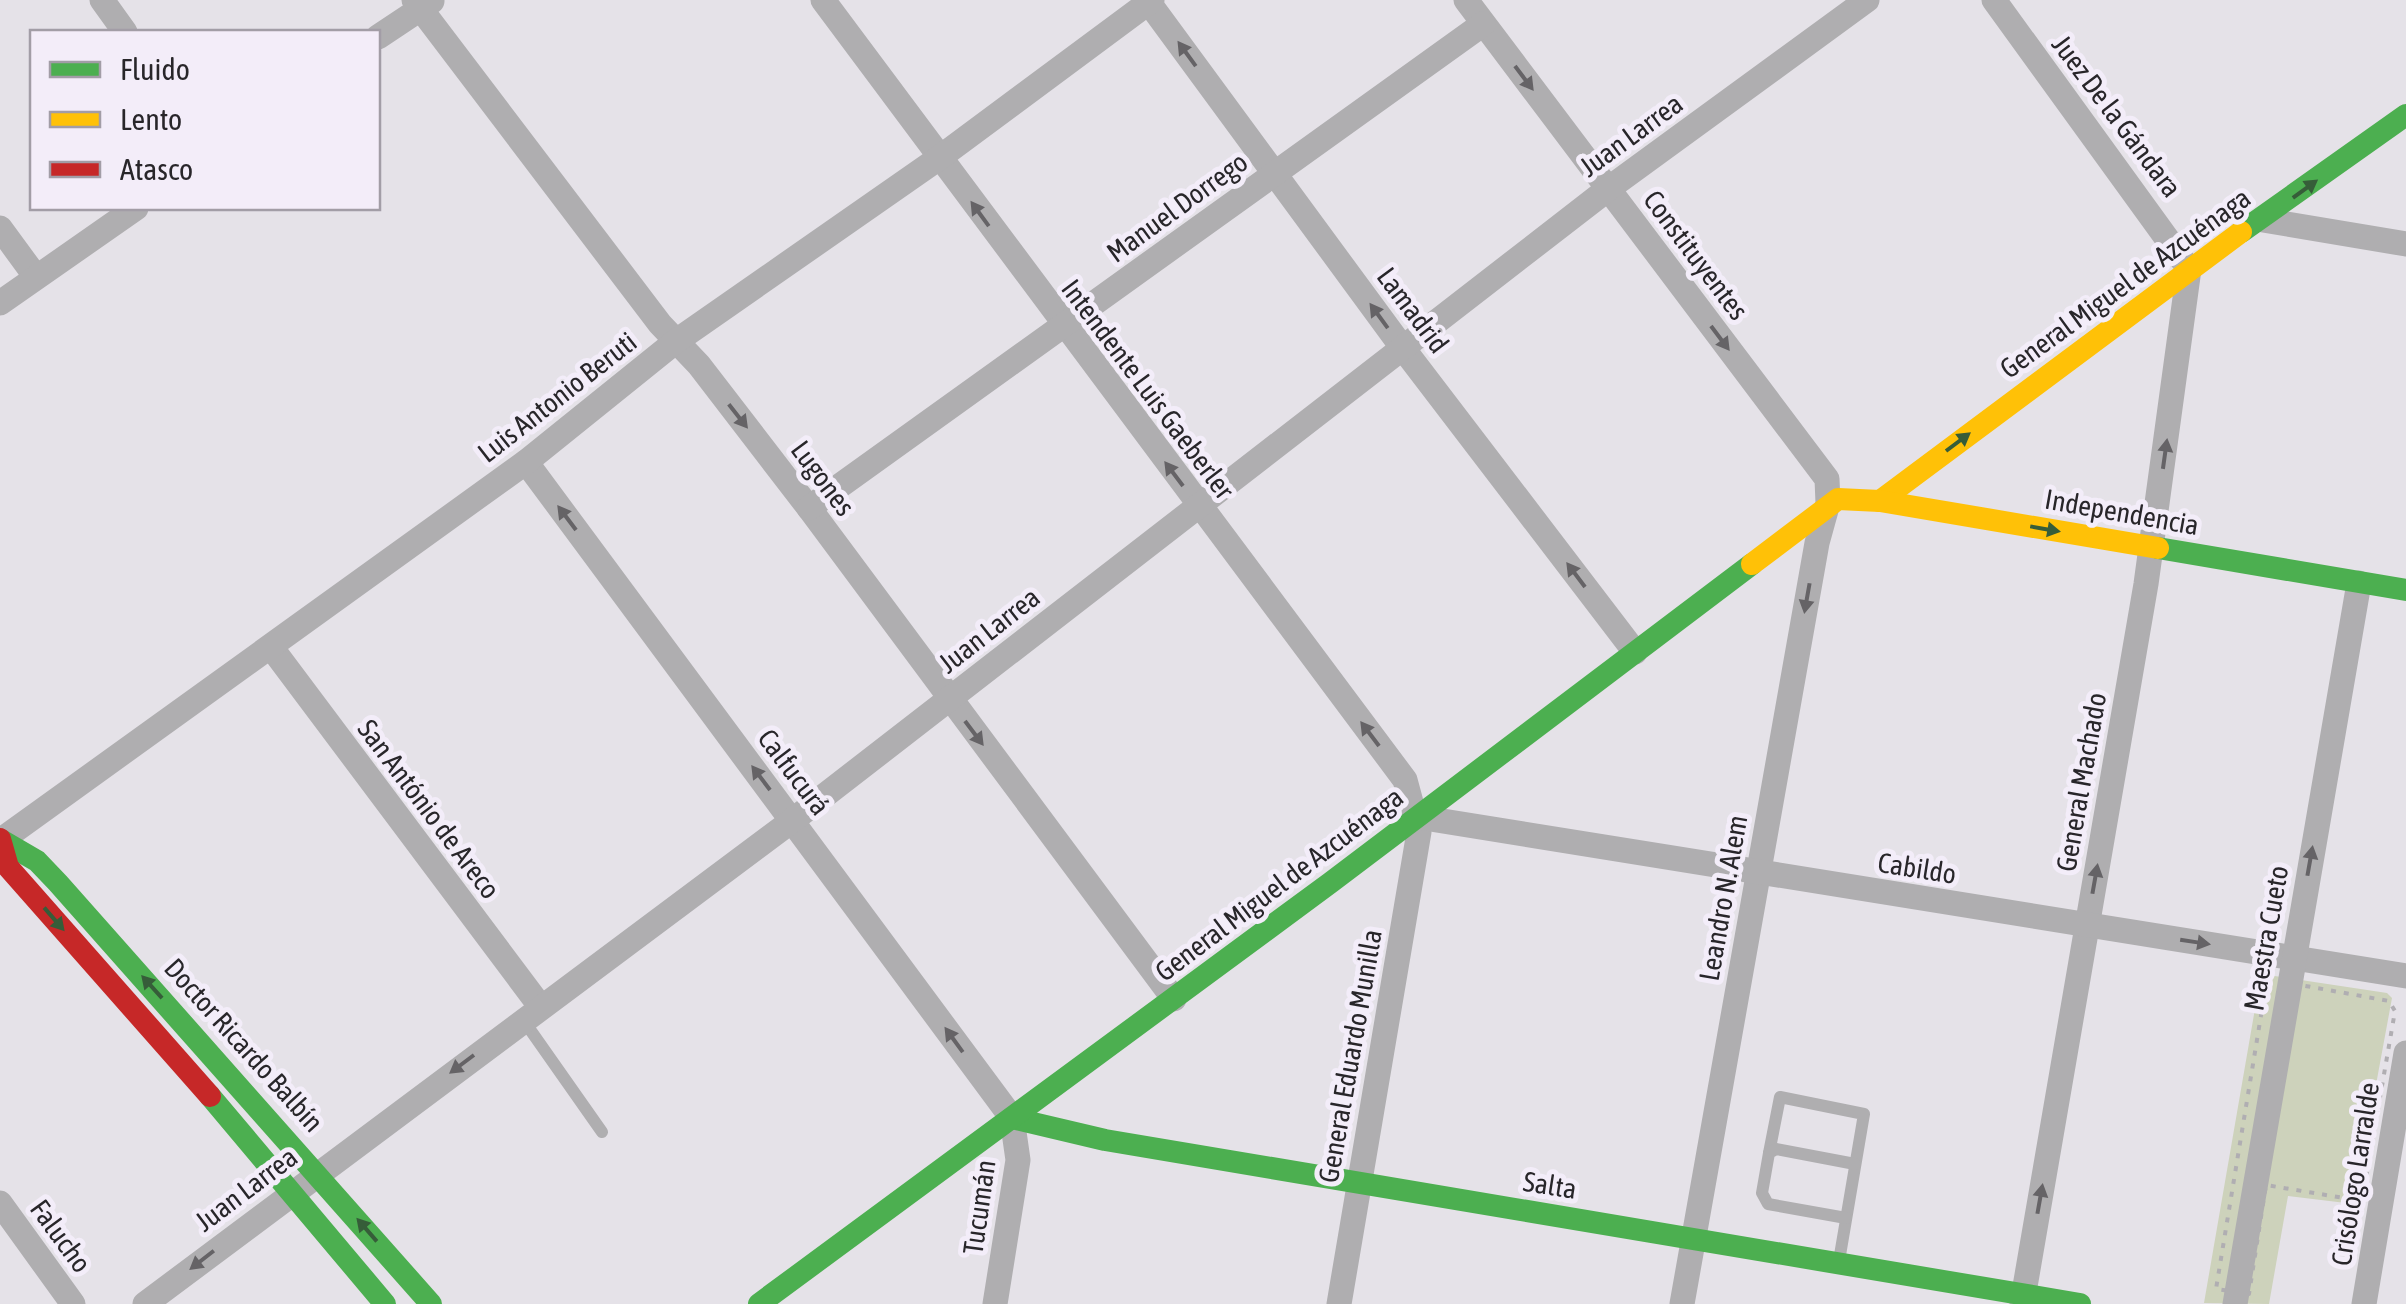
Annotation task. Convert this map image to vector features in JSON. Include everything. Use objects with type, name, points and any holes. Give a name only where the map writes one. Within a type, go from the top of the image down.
[{"type":"street","points":[[102,0],[124,30]]},
{"type":"street","name":"Intendente Luis Gaeberler","points":[[823,0],[1405,780],[1418,817]]},
{"type":"street","name":"Constituyentes","points":[[1466,0],[1826,479],[1828,504]]},
{"type":"street","name":"Juan Larrea","points":[[145,1304],[792,820],[1608,189],[1867,0]]},
{"type":"street","name":"Juez De la Gándara","points":[[1994,0],[2190,269]]},
{"type":"street","name":"Luis Antonio Beruti","points":[[0,840],[526,462],[675,342],[939,158],[1149,1]]},
{"type":"street","name":"Lamadrid","points":[[1149,1],[1402,347],[1635,652]]},
{"type":"street","points":[[380,35],[423,3]]},
{"type":"street","name":"Lugones","points":[[423,3],[675,342],[699,365],[809,508],[1174,999]]},
{"type":"street","name":"Manuel Dorrego","points":[[809,508],[1483,24]]},
{"type":"street","name":"General Miguel de Azcuénaga","points":[[1880,501],[2190,269],[2406,115]]},
{"type":"street","points":[[0,303],[133,210]]},
{"type":"street","points":[[2263,220],[2406,244]]},
{"type":"street","points":[[0,228],[36,277]]},
{"type":"street","name":"General Machado","points":[[2023,1300],[2152,547],[2190,269]]},
{"type":"street","name":"Calfucurá","points":[[526,462],[1012,1118]]},
{"type":"street","name":"Independencia","points":[[1828,504],[1848,496],[2406,590]]},
{"type":"street","name":"General Miguel de Azcuénaga","points":[[759,1304],[1418,817],[1796,534],[1828,504]]},
{"type":"street","name":"Leandro N. Alem","points":[[1682,1304],[1817,543],[1828,504]]},
{"type":"street","name":"Maestra Cueto","points":[[2236,1298],[2360,582]]},
{"type":"street","name":"San António de Areco","points":[[271,647],[531,1012]]},
{"type":"street","name":"Cabildo","points":[[1418,817],[2087,926],[2291,970],[2406,976]]},
{"type":"street","name":"General Eduardo Munilla","points":[[1339,1304],[1418,817]]},
{"type":"street","name":"Doctor Ricardo Balbín","points":[[0,840],[48,872],[318,1172],[431,1304]]},
{"type":"street","name":"Doctor Ricardo Balbín","points":[[0,840],[8,867],[386,1304]]},
{"type":"street","name":"Crisólogo Larralde","points":[[2364,1304],[2406,1053]]},
{"type":"street","name":"Salta","points":[[1012,1118],[1105,1140],[1839,1264],[2023,1300],[2080,1304]]},
{"type":"street","name":"Tucumán","points":[[995,1304],[1018,1160],[1012,1118]]},
{"type":"street","name":"Falucho","points":[[0,1203],[73,1304]]},
{"type":"lane","points":[[531,1012],[602,1132]]},
{"type":"lane","points":[[1839,1264],[1864,1114],[1784,1097],[1778,1099],[1762,1193],[1765,1202],[1846,1218]]},
{"type":"lane","points":[[1770,1153],[1780,1150],[1855,1164]]},
{"type":"path","points":[[2291,970],[2389,1000],[2395,1011],[2377,1130],[2362,1200],[2266,1185],[2249,1294],[2236,1298],[2216,1288],[2260,1018],[2267,980],[2291,970]]},
{"type":"green space","points":[[2261,974],[2387,993],[2392,998],[2354,1204],[2288,1196],[2269,1304],[2204,1303]]},
{"type":"traffic: fast","points":[[2241,232],[2406,115]]},
{"type":"traffic: fast","points":[[2158,548],[2406,590]]},
{"type":"traffic: fast","points":[[759,1304],[1330,883],[1752,564]]},
{"type":"traffic: fast","points":[[1,840],[37,861],[58,883],[431,1304]]},
{"type":"traffic: fast","points":[[210,1096],[385,1304]]},
{"type":"traffic: fast","points":[[1012,1118],[1105,1140],[2080,1304]]},
{"type":"traffic: slow","points":[[1880,501],[2241,232]]},
{"type":"traffic: slow","points":[[1752,564],[1838,499],[1880,501],[2158,548]]},
{"type":"traffic: jam","points":[[0,839],[8,867],[210,1096]]}]
